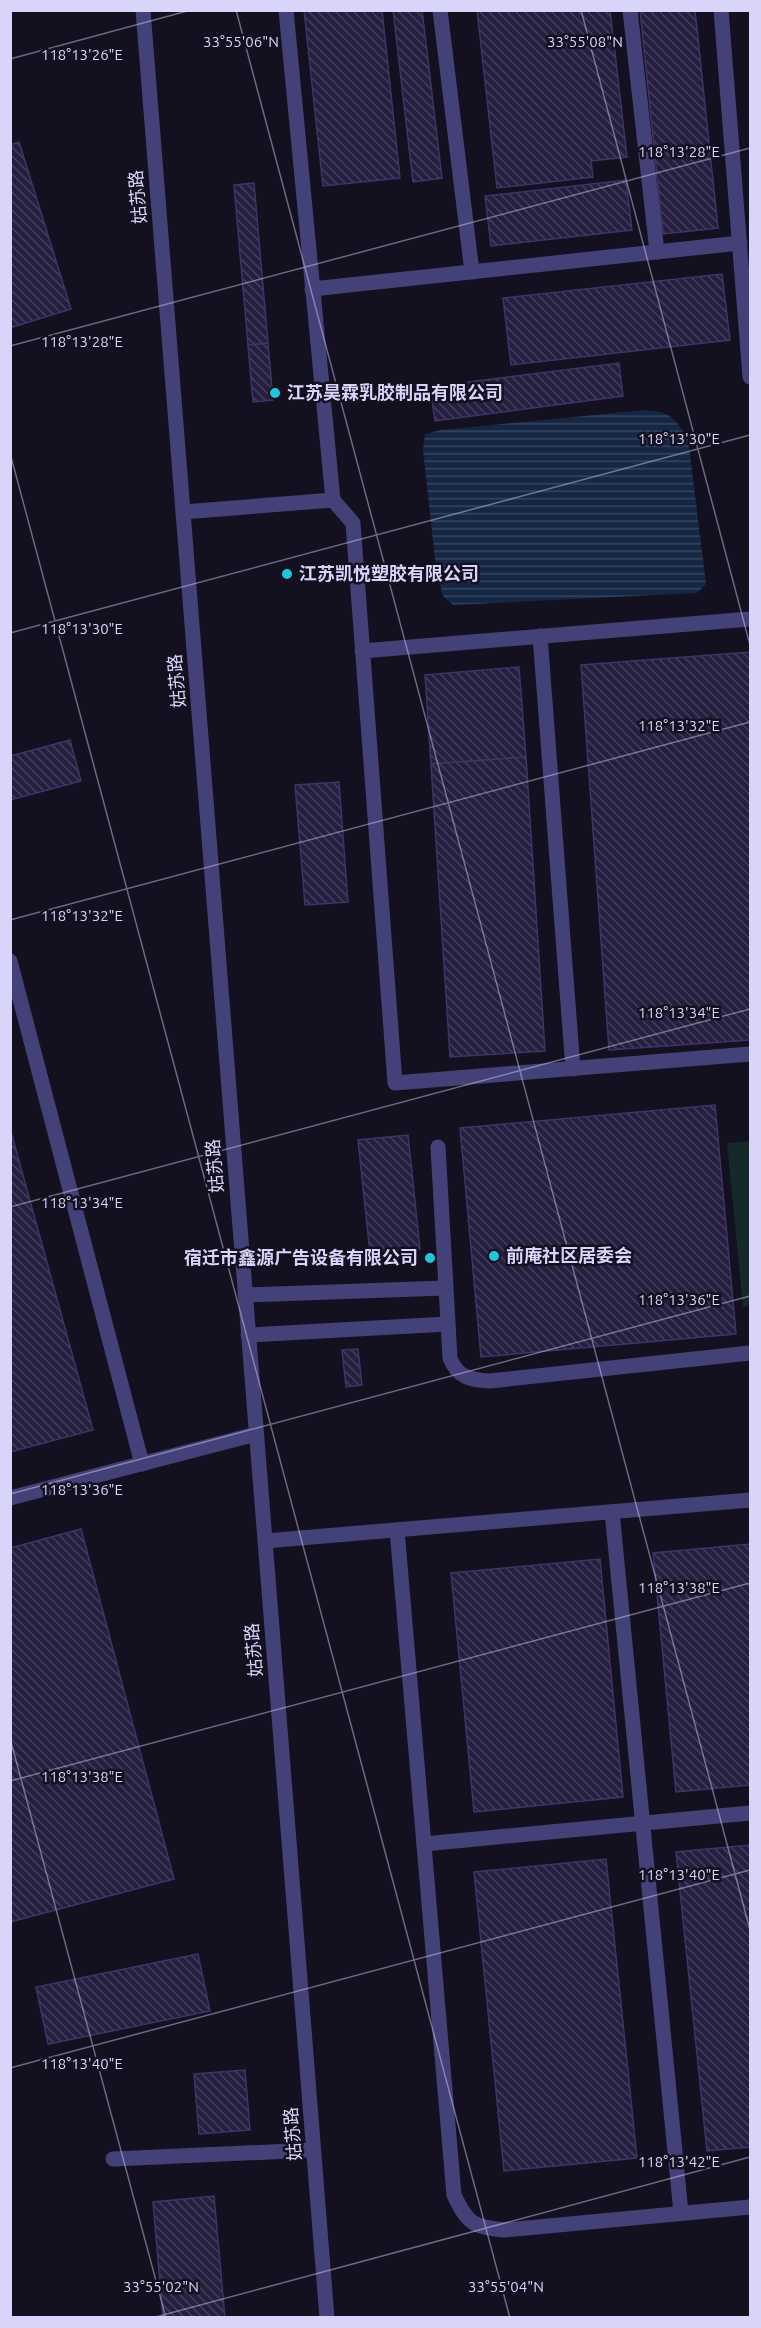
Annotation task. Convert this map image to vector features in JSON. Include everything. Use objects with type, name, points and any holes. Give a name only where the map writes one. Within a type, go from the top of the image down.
[{"type":"street","name":"姑苏路","points":[[143,10],[327,2318]]},
{"type":"street","points":[[286,10],[333,500],[353,523],[395,1083],[750,1054]]},
{"type":"street","points":[[440,10],[472,272]]},
{"type":"street","points":[[630,10],[657,252]]},
{"type":"street","points":[[721,10],[750,377]]},
{"type":"street","points":[[312,288],[740,243]]},
{"type":"street","points":[[183,512],[333,500]]},
{"type":"street","points":[[362,651],[750,619]]},
{"type":"street","points":[[540,636],[573,1069]]},
{"type":"street","points":[[10,961],[142,1464]]},
{"type":"street","points":[[438,1147],[447,1324],[453,1368],[463,1377],[476,1380],[750,1353]]},
{"type":"street","points":[[245,1294],[445,1288]]},
{"type":"street","points":[[248,1335],[447,1324]]},
{"type":"street","points":[[10,1498],[256,1434]]},
{"type":"street","points":[[265,1541],[750,1500]]},
{"type":"street","points":[[612,1512],[681,2213]]},
{"type":"street","points":[[397,1530],[454,2195],[465,2219],[481,2228],[505,2230],[750,2207]]},
{"type":"street","points":[[424,1844],[750,1813]]},
{"type":"street","points":[[113,2159],[314,2150]]},
{"type":"green space","points":[[750,1141],[750,1306],[743,1307],[727,1143]]},
{"type":"water","points":[[645,410],[661,412],[671,417],[688,439],[706,584],[697,593],[453,605],[443,596],[436,568],[423,450],[425,434],[441,430]]},
{"type":"building","points":[[304,10],[382,10],[400,178],[323,186]]},
{"type":"building","points":[[393,10],[422,10],[442,178],[413,182]]},
{"type":"building","points":[[477,10],[610,10],[627,157],[591,161],[593,177],[497,188]]},
{"type":"building","points":[[640,10],[695,10],[718,228],[663,234]]},
{"type":"building","points":[[19,142],[71,309],[10,328],[10,145]]},
{"type":"building","points":[[626,180],[632,230],[491,246],[485,196]]},
{"type":"building","points":[[254,183],[268,343],[248,345],[234,185]]},
{"type":"building","points":[[722,274],[730,340],[511,365],[503,298]]},
{"type":"building","points":[[268,343],[273,400],[253,402],[248,345]]},
{"type":"building","points":[[619,363],[623,396],[435,421],[430,387]]},
{"type":"building","points":[[750,652],[750,1040],[609,1050],[581,665]]},
{"type":"building","points":[[519,667],[526,757],[431,764],[425,675]]},
{"type":"building","points":[[70,740],[81,781],[10,800],[10,756]]},
{"type":"building","points":[[526,757],[545,1051],[450,1057],[431,764]]},
{"type":"building","points":[[339,782],[348,902],[305,905],[295,785]]},
{"type":"building","points":[[715,1105],[736,1334],[481,1357],[460,1128]]},
{"type":"building","points":[[10,1128],[93,1430],[10,1452]]},
{"type":"building","points":[[408,1135],[420,1249],[370,1254],[358,1140]]},
{"type":"building","points":[[358,1349],[362,1385],[346,1387],[342,1350]]},
{"type":"building","points":[[81,1529],[174,1879],[10,1922],[10,1548]]},
{"type":"building","points":[[750,1544],[750,1785],[676,1792],[653,1553]]},
{"type":"building","points":[[600,1559],[623,1797],[474,1812],[451,1573]]},
{"type":"building","points":[[750,1845],[750,2147],[707,2151],[676,1852]]},
{"type":"building","points":[[606,1859],[637,2158],[504,2171],[474,1872]]},
{"type":"building","points":[[198,1954],[210,2011],[48,2044],[36,1987]]},
{"type":"building","points":[[245,2070],[250,2130],[199,2134],[194,2074]]},
{"type":"building","points":[[214,2196],[225,2318],[163,2318],[153,2202]]},
{"type":"place","name":"江苏昊霖乳胶制品有限公司","points":[[275,393]]},
{"type":"place","name":"江苏凯悦塑胶有限公司","points":[[287,574]]},
{"type":"place","name":"前庵社区居委会","points":[[494,1256]]},
{"type":"place","name":"宿迁市鑫源广告设备有限公司","points":[[430,1258]]}]
